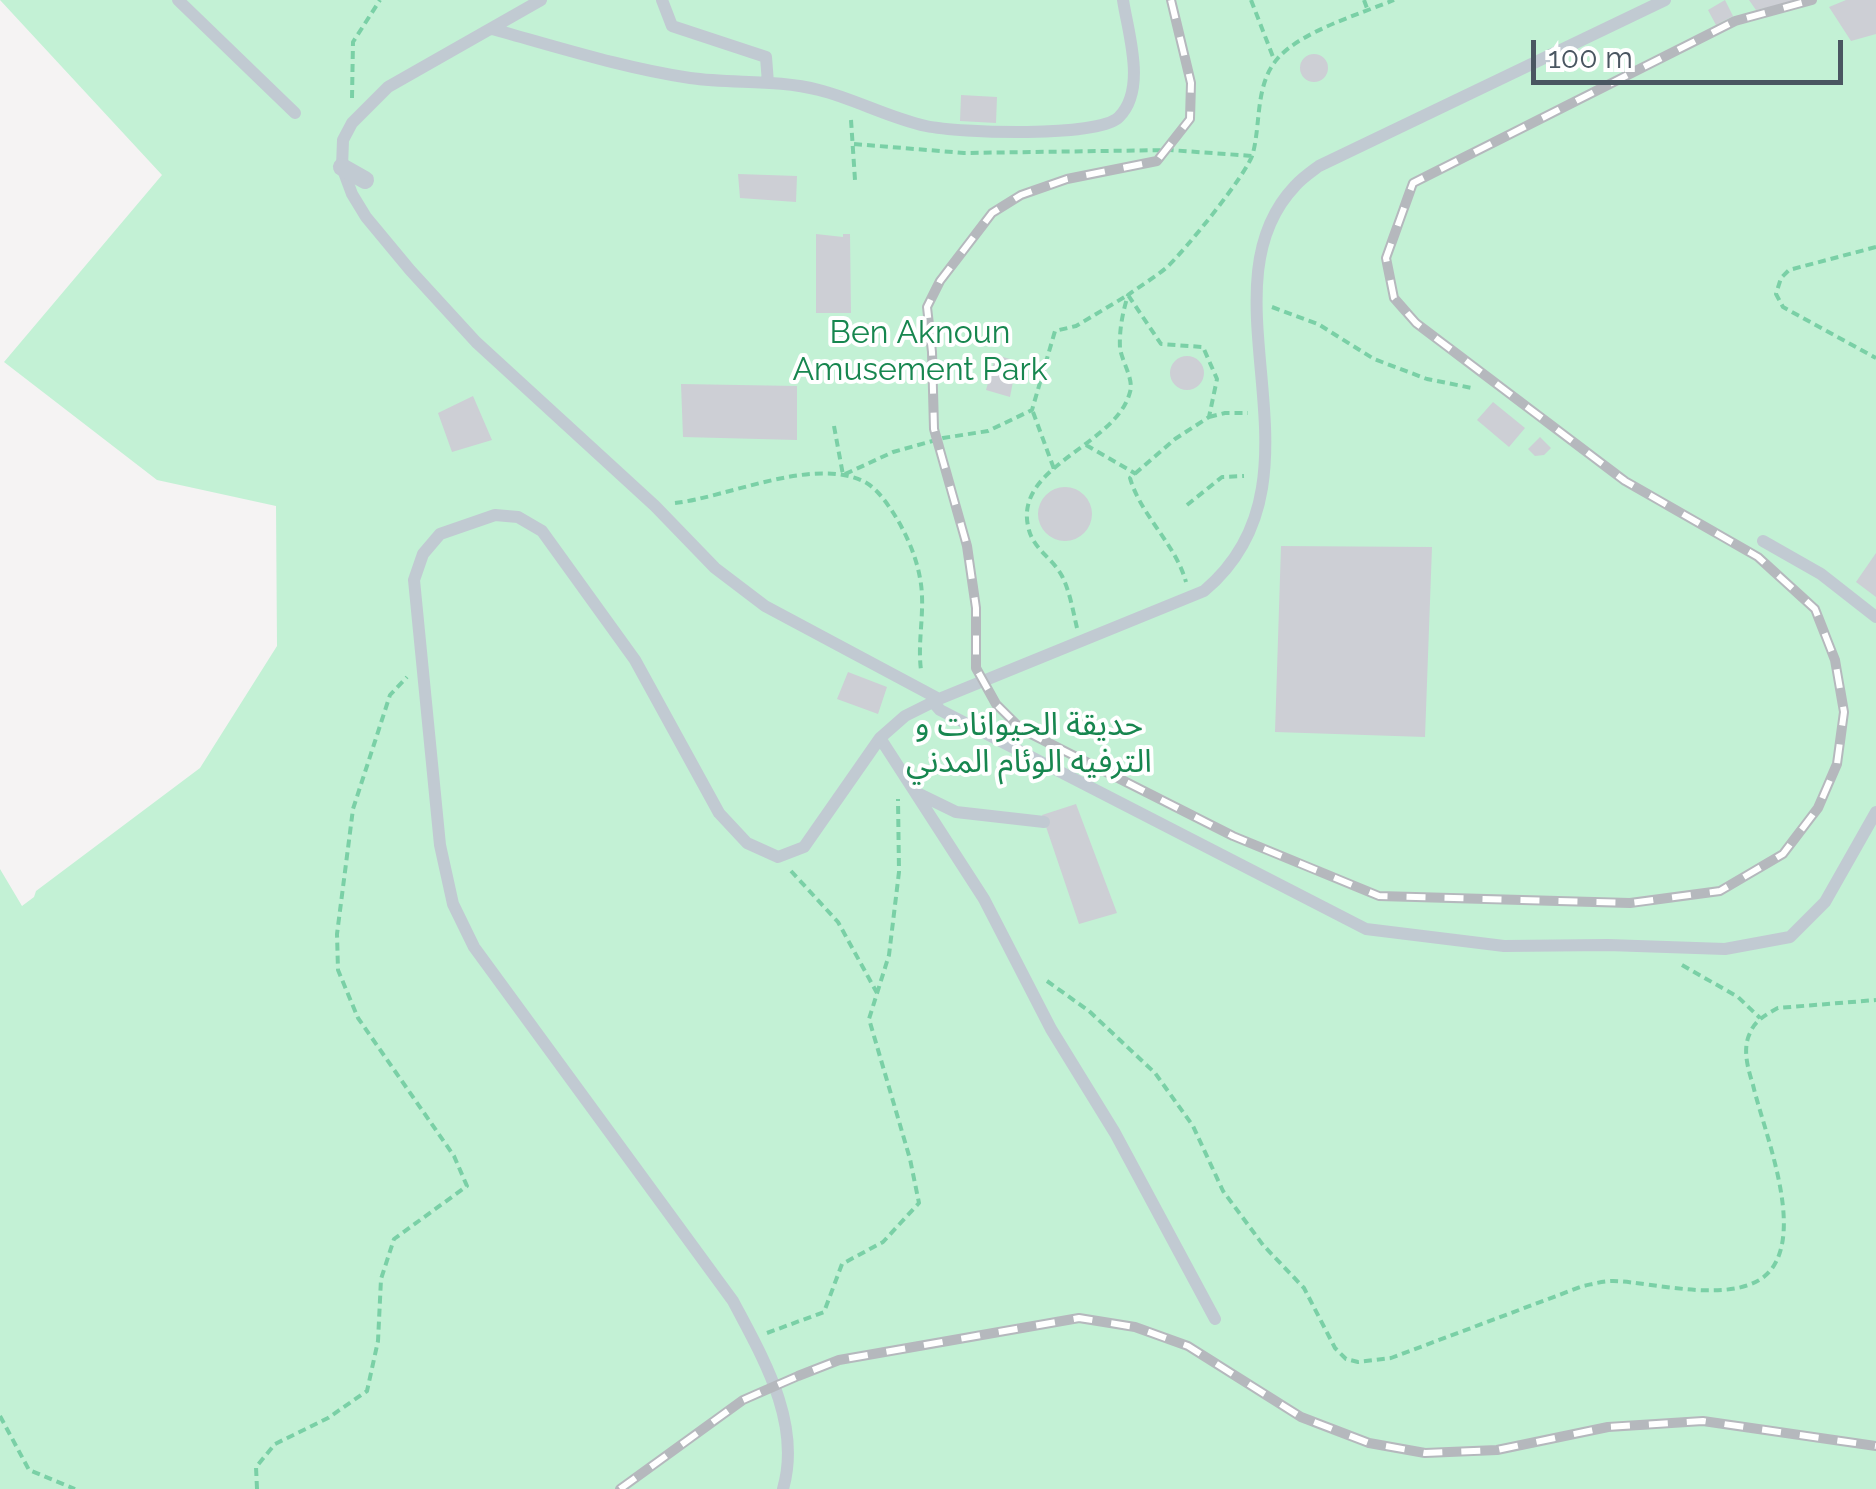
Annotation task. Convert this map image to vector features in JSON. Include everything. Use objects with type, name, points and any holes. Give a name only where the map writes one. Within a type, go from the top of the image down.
[{"type":"street","points":[[342,167],[364,180]]},
{"type":"lane","points":[[178,0],[295,113]]},
{"type":"lane","points":[[541,0],[388,87],[352,123],[343,140],[342,167],[366,216],[476,342],[655,506],[715,568],[765,606],[936,701],[940,710],[1366,929],[1484,944],[1725,950],[1790,936],[1825,902],[1876,812]]},
{"type":"lane","points":[[662,0],[672,26],[766,57],[768,83]]},
{"type":"lane","points":[[492,29],[639,70],[819,90],[925,126],[1073,131],[1104,127],[1122,115],[1133,90],[1122,0]]},
{"type":"lane","points":[[783,1489],[788,1473],[786,1417],[752,1338],[712,1271],[474,947],[453,904],[440,845],[414,580],[423,554],[440,534],[495,515],[518,518],[542,531],[636,660],[719,813],[747,843],[778,856],[804,847],[880,738],[905,716],[1204,591],[1223,574],[1244,542],[1258,510],[1264,476],[1265,414],[1257,336],[1259,263],[1272,222],[1293,187],[1318,166],[1664,0]]},
{"type":"lane","points":[[1763,540],[1820,574],[1876,617]]},
{"type":"lane","points":[[880,738],[984,899],[1051,1029],[1115,1134],[1214,1319]]},
{"type":"lane","points":[[915,792],[956,812],[1044,822]]},
{"type":"path","points":[[352,123],[353,42],[380,0]]},
{"type":"path","points":[[1251,0],[1274,62]]},
{"type":"path","points":[[1364,0],[1368,11]]},
{"type":"path","points":[[1054,469],[1032,410],[1055,331],[1076,326],[1166,268],[1241,178],[1253,156],[1262,90],[1274,62],[1288,48],[1394,0]]},
{"type":"path","points":[[848,100],[856,180]]},
{"type":"path","points":[[854,144],[964,154],[1170,150],[1253,156]]},
{"type":"path","points":[[1876,247],[1789,270],[1781,278],[1776,294],[1783,308],[1876,358]]},
{"type":"path","points":[[1128,295],[1161,344],[1203,348],[1217,379],[1209,417]]},
{"type":"path","points":[[1081,642],[1060,574],[1034,544],[1027,524],[1028,502],[1042,478],[1086,445],[1122,410],[1132,388],[1120,349],[1122,315],[1128,295]]},
{"type":"path","points":[[1258,302],[1318,324],[1374,358],[1427,379],[1472,388]]},
{"type":"path","points":[[843,475],[893,452],[988,431],[1032,410]]},
{"type":"path","points":[[1189,597],[1177,555],[1134,493],[1130,478],[1209,417],[1225,412],[1265,414]]},
{"type":"path","points":[[834,426],[843,475]]},
{"type":"path","points":[[1086,445],[1136,474]]},
{"type":"path","points":[[655,506],[691,502],[815,474],[864,481],[879,493],[910,546],[921,580],[921,673],[936,701]]},
{"type":"path","points":[[1187,505],[1222,477],[1264,476]]},
{"type":"path","points":[[256,1489],[256,1467],[274,1444],[328,1418],[367,1391],[378,1341],[381,1278],[394,1239],[467,1186],[454,1156],[358,1018],[338,970],[337,934],[353,809],[390,694],[422,664]]},
{"type":"path","points":[[752,1338],[824,1312],[842,1264],[883,1242],[918,1203],[910,1159],[870,1019],[889,955],[899,872],[897,764]]},
{"type":"path","points":[[778,856],[838,922],[877,993]]},
{"type":"path","points":[[1673,961],[1738,997],[1760,1019]]},
{"type":"path","points":[[1019,966],[1068,994],[1155,1073],[1192,1126],[1223,1191],[1263,1244],[1304,1288],[1335,1348],[1346,1359],[1358,1362],[1390,1358],[1583,1286],[1608,1281],[1700,1292],[1761,1279],[1777,1259],[1784,1218],[1776,1169],[1747,1063],[1749,1034],[1760,1019],[1778,1008],[1876,1000]]},
{"type":"path","points":[[0,1416],[29,1470],[75,1489]]},
{"type":"green space","name":"حديقة الحيوانات و الترفيه الوئام المدني","points":[[0,0],[1876,0],[1876,1489],[0,1489],[0,869],[22,906],[36,891],[200,768],[277,646],[276,506],[157,480],[4,362],[162,175]]},
{"type":"building","points":[[1725,0],[1733,16],[1716,25],[1708,10]]},
{"type":"building","points":[[1749,0],[1795,0],[1795,2],[1756,10]]},
{"type":"building","points":[[1846,0],[1876,0],[1876,34],[1851,41],[1829,7]]},
{"type":"building","points":[[1314,54],[1324,58],[1328,68],[1324,78],[1314,82],[1304,78],[1300,68],[1304,58]]},
{"type":"building","points":[[961,95],[997,97],[996,123],[960,121]]},
{"type":"building","points":[[738,174],[797,176],[796,202],[740,198]]},
{"type":"building","points":[[816,234],[850,234],[851,313],[816,313]]},
{"type":"building","points":[[996,355],[1017,361],[1010,397],[986,390]]},
{"type":"building","points":[[1187,356],[1199,361],[1204,373],[1199,385],[1187,390],[1175,385],[1170,373],[1175,361]]},
{"type":"building","points":[[681,384],[797,386],[797,440],[683,437]]},
{"type":"building","points":[[473,396],[492,440],[452,452],[438,413]]},
{"type":"building","points":[[1493,402],[1525,428],[1509,447],[1477,420]]},
{"type":"building","points":[[1540,437],[1551,448],[1544,455],[1535,456],[1528,449]]},
{"type":"building","points":[[1065,487],[1084,495],[1092,514],[1084,533],[1065,541],[1046,533],[1038,514],[1046,495]]},
{"type":"building","points":[[1281,546],[1432,547],[1425,737],[1275,732]]},
{"type":"building","points":[[1876,553],[1876,597],[1856,582]]},
{"type":"building","points":[[848,672],[887,687],[878,714],[837,699]]},
{"type":"building","points":[[1076,804],[1117,913],[1079,924],[1042,815]]},
{"type":"railway","points":[[1171,0],[1191,83],[1190,119],[1157,161],[1067,179],[1021,195],[992,213],[940,281],[927,307],[934,429],[967,546],[976,608],[976,668],[996,704],[1021,729],[1233,836],[1379,896],[1630,903],[1720,891],[1783,854],[1818,808],[1837,764],[1844,712],[1835,660],[1815,609],[1758,557],[1625,481],[1416,323],[1394,298],[1386,258],[1413,183],[1735,21],[1812,0]]},
{"type":"railway","points":[[620,1489],[743,1400],[839,1360],[1079,1318],[1135,1327],[1188,1346],[1301,1417],[1369,1443],[1425,1453],[1497,1450],[1608,1427],[1703,1421],[1876,1446]]},
{"type":"park label","name":"Ben Aknoun Amusement Park","points":[[920,352]]}]
